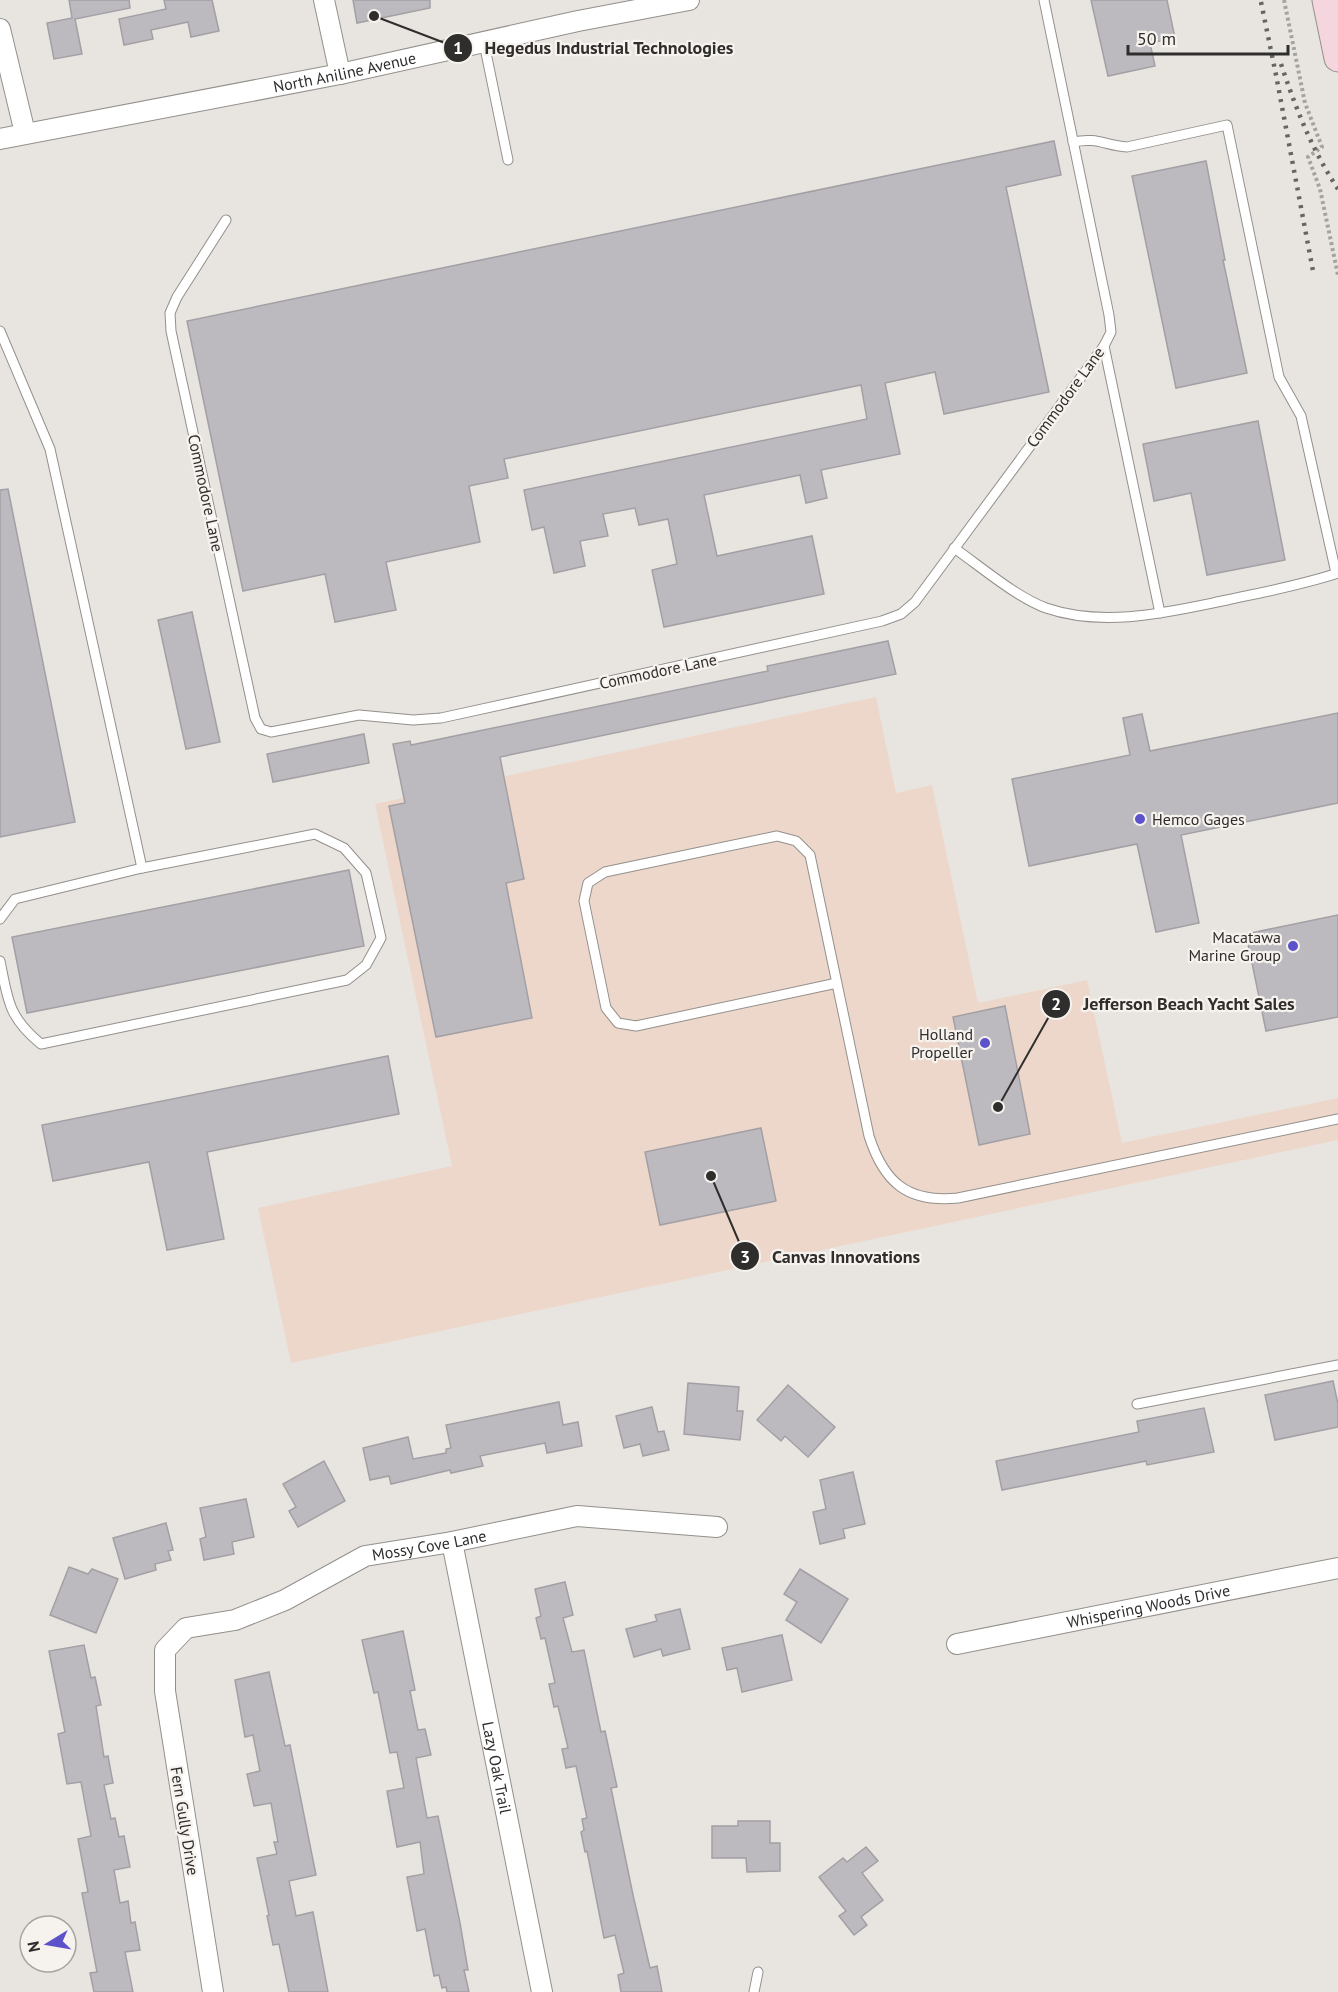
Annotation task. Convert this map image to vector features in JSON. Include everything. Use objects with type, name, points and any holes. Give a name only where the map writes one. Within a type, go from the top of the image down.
[{"type":"street","points":[[324,0],[340,74]]},
{"type":"street","name":"North Aniline Avenue","points":[[0,139],[340,74],[578,21],[690,0]]},
{"type":"street","points":[[1326,0],[1338,58]]},
{"type":"street","points":[[0,29],[25,133]]},
{"type":"street","name":"Mossy Cove Lane","points":[[165,1650],[186,1628],[234,1620],[285,1600],[365,1556],[452,1542],[577,1516],[717,1527]]},
{"type":"street","name":"Lazy Oak Trail","points":[[452,1542],[542,1992]]},
{"type":"street","name":"Whispering Woods Drive","points":[[957,1644],[1338,1568]]},
{"type":"street","name":"Fern Gully Drive","points":[[165,1650],[165,1691],[171,1734],[213,1992]]},
{"type":"lane","name":"Commodore Lane","points":[[226,220],[177,297],[170,313],[171,331],[255,718],[261,729],[271,732],[359,715],[413,720],[441,718],[882,621],[902,614],[915,602],[1104,346],[1111,332],[1044,0]]},
{"type":"lane","points":[[484,43],[508,160]]},
{"type":"lane","points":[[954,548],[1024,597],[1045,607],[1071,614],[1098,616],[1144,616],[1303,584],[1337,573],[1301,416],[1279,377],[1227,124],[1127,147],[1111,146],[1096,139],[1073,142]]},
{"type":"lane","points":[[0,331],[4,353],[50,449],[142,868]]},
{"type":"lane","points":[[1104,346],[1160,613]]},
{"type":"lane","points":[[0,919],[15,899],[142,868],[315,834],[344,848],[366,873],[381,938],[366,965],[347,980],[41,1044],[25,1031],[9,1007],[0,961]]},
{"type":"lane","points":[[837,984],[636,1026],[618,1023],[606,1008],[584,901],[588,883],[605,872],[777,836],[796,841],[810,855],[874,1152],[891,1179],[915,1196],[944,1200],[958,1198],[1338,1119]]},
{"type":"lane","points":[[1137,1404],[1338,1365]]},
{"type":"lane","points":[[754,1992],[758,1972]]},
{"type":"path","points":[[1284,0],[1305,103],[1322,147],[1308,157],[1320,189],[1338,275]]},
{"type":"shaded area","points":[[876,697],[896,793],[932,785],[978,1003],[1087,980],[1122,1143],[1338,1098],[1338,1140],[291,1363],[258,1208],[452,1166],[375,804]]},
{"type":"building","points":[[69,0],[129,0],[130,8],[75,19],[82,54],[54,59],[47,23],[72,18]]},
{"type":"building","points":[[164,0],[212,0],[219,31],[191,37],[188,22],[151,30],[153,39],[124,45],[119,19],[166,9]]},
{"type":"building","points":[[353,0],[430,0],[430,8],[357,23]]},
{"type":"building","points":[[1091,0],[1167,0],[1175,38],[1150,43],[1155,66],[1108,76]]},
{"type":"building","points":[[1054,141],[1061,175],[1006,187],[1049,392],[944,414],[935,372],[885,383],[900,454],[821,470],[827,498],[806,503],[800,475],[704,495],[717,556],[812,536],[824,594],[664,627],[652,570],[677,564],[668,519],[639,525],[635,508],[603,514],[608,536],[580,541],[585,566],[554,573],[544,527],[532,530],[524,490],[867,419],[861,385],[504,459],[508,478],[469,486],[480,542],[386,562],[396,610],[335,622],[325,574],[243,591],[187,321]]},
{"type":"building","points":[[1206,161],[1225,260],[1223,260],[1247,373],[1176,388],[1132,176]]},
{"type":"building","points":[[1258,421],[1285,560],[1207,575],[1191,493],[1154,501],[1143,444]]},
{"type":"building","points":[[8,489],[75,822],[0,837],[0,490]]},
{"type":"building","points":[[192,612],[220,742],[186,749],[158,620]]},
{"type":"building","points":[[888,641],[896,674],[500,757],[524,879],[506,883],[532,1018],[436,1037],[389,806],[405,803],[393,744],[410,741],[411,745],[768,671],[767,666]]},
{"type":"building","name":"Hemco Gages","points":[[1338,713],[1338,803],[1181,835],[1199,923],[1156,932],[1137,844],[1029,866],[1012,779],[1130,755],[1123,718],[1142,714],[1150,751]]},
{"type":"building","points":[[364,734],[369,763],[273,782],[267,754]]},
{"type":"building","points":[[349,870],[364,946],[27,1013],[12,937]]},
{"type":"building","points":[[1338,915],[1338,1017],[1266,1031],[1246,934]]},
{"type":"building","points":[[1005,1006],[1030,1134],[979,1145],[953,1017]]},
{"type":"building","points":[[388,1056],[399,1114],[207,1152],[224,1239],[167,1250],[149,1162],[53,1181],[42,1125]]},
{"type":"building","points":[[761,1128],[776,1201],[660,1225],[645,1152]]},
{"type":"building","points":[[1333,1381],[1338,1404],[1338,1427],[1275,1440],[1265,1395]]},
{"type":"building","points":[[688,1383],[739,1387],[737,1411],[743,1411],[740,1440],[684,1434]]},
{"type":"building","points":[[788,1385],[835,1427],[808,1457],[785,1436],[781,1441],[757,1420]]},
{"type":"building","points":[[559,1402],[563,1425],[578,1422],[582,1446],[547,1453],[545,1443],[480,1456],[483,1466],[451,1473],[450,1470],[391,1484],[389,1476],[370,1480],[363,1448],[408,1437],[413,1459],[446,1453],[446,1449],[451,1448],[446,1425]]},
{"type":"building","points":[[652,1407],[658,1432],[664,1431],[669,1450],[643,1456],[640,1444],[624,1448],[616,1416]]},
{"type":"building","points":[[1204,1408],[1214,1452],[1147,1465],[1146,1461],[1002,1490],[996,1461],[1139,1432],[1137,1421]]},
{"type":"building","points":[[324,1461],[345,1501],[298,1527],[289,1511],[296,1507],[283,1484]]},
{"type":"building","points":[[853,1472],[865,1524],[843,1529],[845,1538],[820,1544],[813,1512],[826,1509],[820,1480]]},
{"type":"building","points":[[246,1499],[254,1537],[232,1542],[234,1554],[204,1560],[200,1539],[206,1537],[200,1508]]},
{"type":"building","points":[[166,1523],[173,1550],[168,1551],[171,1560],[155,1564],[156,1570],[125,1579],[113,1538]]},
{"type":"building","points":[[69,1567],[88,1574],[92,1569],[118,1579],[96,1633],[50,1615]]},
{"type":"building","points":[[800,1569],[848,1599],[821,1643],[786,1620],[797,1602],[784,1594]]},
{"type":"building","points":[[565,1582],[573,1615],[563,1618],[572,1652],[584,1650],[601,1732],[605,1731],[617,1787],[611,1788],[633,1895],[650,1968],[657,1966],[662,1992],[621,1992],[618,1975],[624,1973],[615,1935],[604,1938],[587,1851],[585,1852],[581,1832],[584,1830],[582,1819],[587,1818],[576,1766],[566,1768],[562,1749],[568,1748],[558,1706],[554,1707],[549,1684],[555,1683],[545,1638],[541,1639],[536,1618],[541,1616],[535,1589]]},
{"type":"building","points":[[680,1609],[690,1649],[663,1656],[661,1649],[634,1657],[626,1629],[657,1621],[655,1615]]},
{"type":"building","points":[[403,1631],[415,1690],[410,1691],[418,1730],[425,1729],[431,1755],[416,1758],[427,1818],[438,1816],[460,1923],[468,1970],[464,1970],[469,1992],[447,1992],[446,1987],[442,1988],[439,1975],[434,1976],[425,1929],[417,1931],[407,1877],[424,1874],[420,1842],[397,1847],[387,1791],[404,1788],[397,1752],[390,1753],[378,1692],[374,1693],[362,1640]]},
{"type":"building","points":[[782,1635],[792,1680],[742,1692],[737,1668],[727,1670],[722,1648]]},
{"type":"building","points":[[84,1645],[91,1678],[95,1677],[101,1705],[96,1706],[104,1757],[108,1756],[113,1783],[104,1785],[111,1819],[115,1818],[119,1837],[124,1836],[130,1867],[114,1870],[120,1903],[128,1901],[131,1923],[135,1922],[140,1950],[125,1952],[133,1992],[94,1992],[90,1973],[97,1972],[82,1893],[88,1892],[78,1839],[91,1836],[81,1782],[67,1784],[58,1734],[65,1732],[49,1651]]},
{"type":"building","points":[[269,1672],[285,1746],[290,1745],[316,1875],[289,1881],[296,1916],[313,1912],[328,1992],[289,1992],[279,1944],[273,1945],[267,1916],[269,1915],[257,1858],[277,1854],[274,1842],[278,1842],[271,1803],[254,1806],[247,1774],[260,1771],[253,1735],[245,1737],[235,1680]]},
{"type":"building","points":[[738,1821],[770,1821],[770,1843],[780,1843],[780,1871],[747,1872],[746,1858],[712,1858],[712,1826],[738,1826]]},
{"type":"building","points":[[866,1847],[878,1861],[862,1873],[883,1900],[861,1917],[867,1925],[854,1935],[839,1916],[846,1911],[819,1877],[843,1858],[847,1862]]},
{"type":"railway","points":[[1261,2],[1313,271]]},
{"type":"railway","points":[[1281,64],[1305,129],[1338,189]]},
{"type":"place","name":"Hegedus Industrial Technologies","points":[[374,16]]},
{"type":"place","name":"Hemco Gages","points":[[1140,819]]},
{"type":"place","name":"Macatawa Marine Group","points":[[1293,946]]},
{"type":"place","name":"Holland Propeller","points":[[985,1043]]},
{"type":"place","name":"Jefferson Beach Yacht Sales","points":[[998,1107]]},
{"type":"place","name":"Canvas Innovations","points":[[711,1176]]}]
